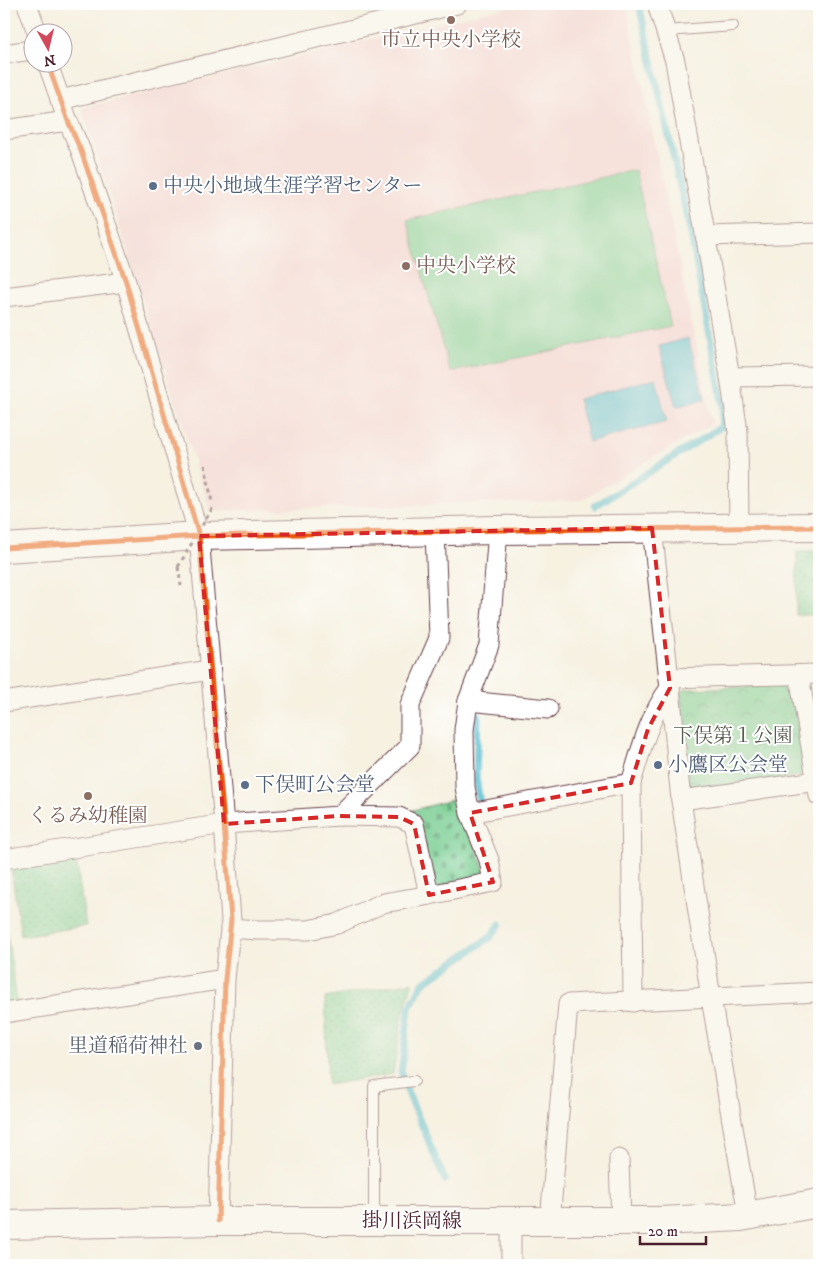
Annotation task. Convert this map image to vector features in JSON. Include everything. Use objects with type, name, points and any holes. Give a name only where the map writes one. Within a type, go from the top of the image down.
[{"type":"main road","points":[[4,548],[199,536],[498,530],[819,527]]},
{"type":"main road","name":"掛川浜岡線","points":[[4,1225],[218,1220],[621,1222],[704,1219],[748,1215],[819,1203]]},
{"type":"street","points":[[27,4],[33,22]]},
{"type":"street","points":[[60,100],[457,4]]},
{"type":"street","points":[[657,4],[675,61],[730,377],[738,432],[739,528]]},
{"type":"street","points":[[4,54],[22,51]]},
{"type":"street","points":[[50,72],[68,122],[81,151],[126,282],[199,536],[224,824],[230,928],[225,979],[218,1220]]},
{"type":"street","points":[[4,130],[68,122]]},
{"type":"street","points":[[705,236],[819,234]]},
{"type":"street","points":[[4,297],[126,282]]},
{"type":"street","points":[[730,377],[819,376]]},
{"type":"street","points":[[652,528],[670,683],[680,800],[748,1215]]},
{"type":"street","points":[[230,928],[308,930],[338,924],[383,903],[493,882],[489,860],[470,813],[465,786],[464,730],[468,702],[489,645],[498,530]]},
{"type":"street","points":[[339,816],[410,746],[410,705],[439,638],[435,531]]},
{"type":"street","points":[[4,702],[210,670]]},
{"type":"street","points":[[680,800],[818,788],[799,674]]},
{"type":"street","points":[[670,683],[819,674]]},
{"type":"street","points":[[633,1002],[631,782],[648,729],[670,683]]},
{"type":"street","points":[[468,702],[548,709]]},
{"type":"street","points":[[470,813],[631,782]]},
{"type":"street","points":[[4,859],[224,824],[339,816],[399,816],[414,824],[429,895]]},
{"type":"street","points":[[4,1013],[225,979]]},
{"type":"street","points":[[550,1222],[568,1004],[819,992]]},
{"type":"street","points":[[619,1159],[621,1222]]},
{"type":"street","points":[[511,1222],[511,1265]]},
{"type":"lane","points":[[666,31],[733,26]]},
{"type":"lane","points":[[374,1220],[374,1086],[414,1082]]},
{"type":"path","points":[[178,567],[214,507],[205,466]]},
{"type":"highlighted area","points":[[652,528],[670,688],[648,729],[631,783],[470,813],[493,882],[429,895],[414,824],[399,817],[339,816],[224,824],[199,536]]},
{"type":"shaded area","name":"中央小学校","points":[[519,4],[626,4],[712,423],[581,500],[210,511],[82,108]]},
{"type":"green space","points":[[635,170],[671,326],[450,372],[407,220]]},
{"type":"green space","points":[[797,551],[819,551],[819,615],[796,615]]},
{"type":"green space","name":"下俣第１公園","points":[[785,685],[792,694],[805,770],[800,776],[696,792],[687,785],[680,693],[686,689]]},
{"type":"green space","points":[[460,798],[487,878],[431,890],[413,810]]},
{"type":"green space","points":[[76,859],[86,926],[21,936],[11,869]]},
{"type":"green space","points":[[4,911],[17,1003],[4,1005]]},
{"type":"green space","points":[[413,982],[403,1013],[393,1074],[328,1085],[325,998]]},
{"type":"water","points":[[688,338],[705,399],[676,407],[659,346]]},
{"type":"water","points":[[656,378],[667,422],[589,442],[578,399]]},
{"type":"waterway","points":[[595,506],[721,427],[723,406],[690,230],[639,4]]},
{"type":"waterway","points":[[478,715],[476,777],[480,804]]},
{"type":"waterway","points":[[445,1180],[401,1072],[409,1008],[423,983],[491,937],[500,924]]},
{"type":"cycle path","points":[[51,72],[81,151],[126,282],[199,536],[231,920],[225,979],[218,1221]]},
{"type":"cycle path","points":[[4,548],[199,536],[498,530],[819,527]]},
{"type":"place","name":"市立中央小学校","points":[[451,20]]},
{"type":"place","name":"中央小地域生涯学習センター","points":[[153,186]]},
{"type":"place","name":"中央小学校","points":[[406,266]]},
{"type":"place","name":"小鷹区公会堂","points":[[658,765]]},
{"type":"place","name":"下俣町公会堂","points":[[245,785]]},
{"type":"place","name":"くるみ幼稚園","points":[[88,796]]},
{"type":"place","name":"里道稲荷神社","points":[[198,1046]]}]
